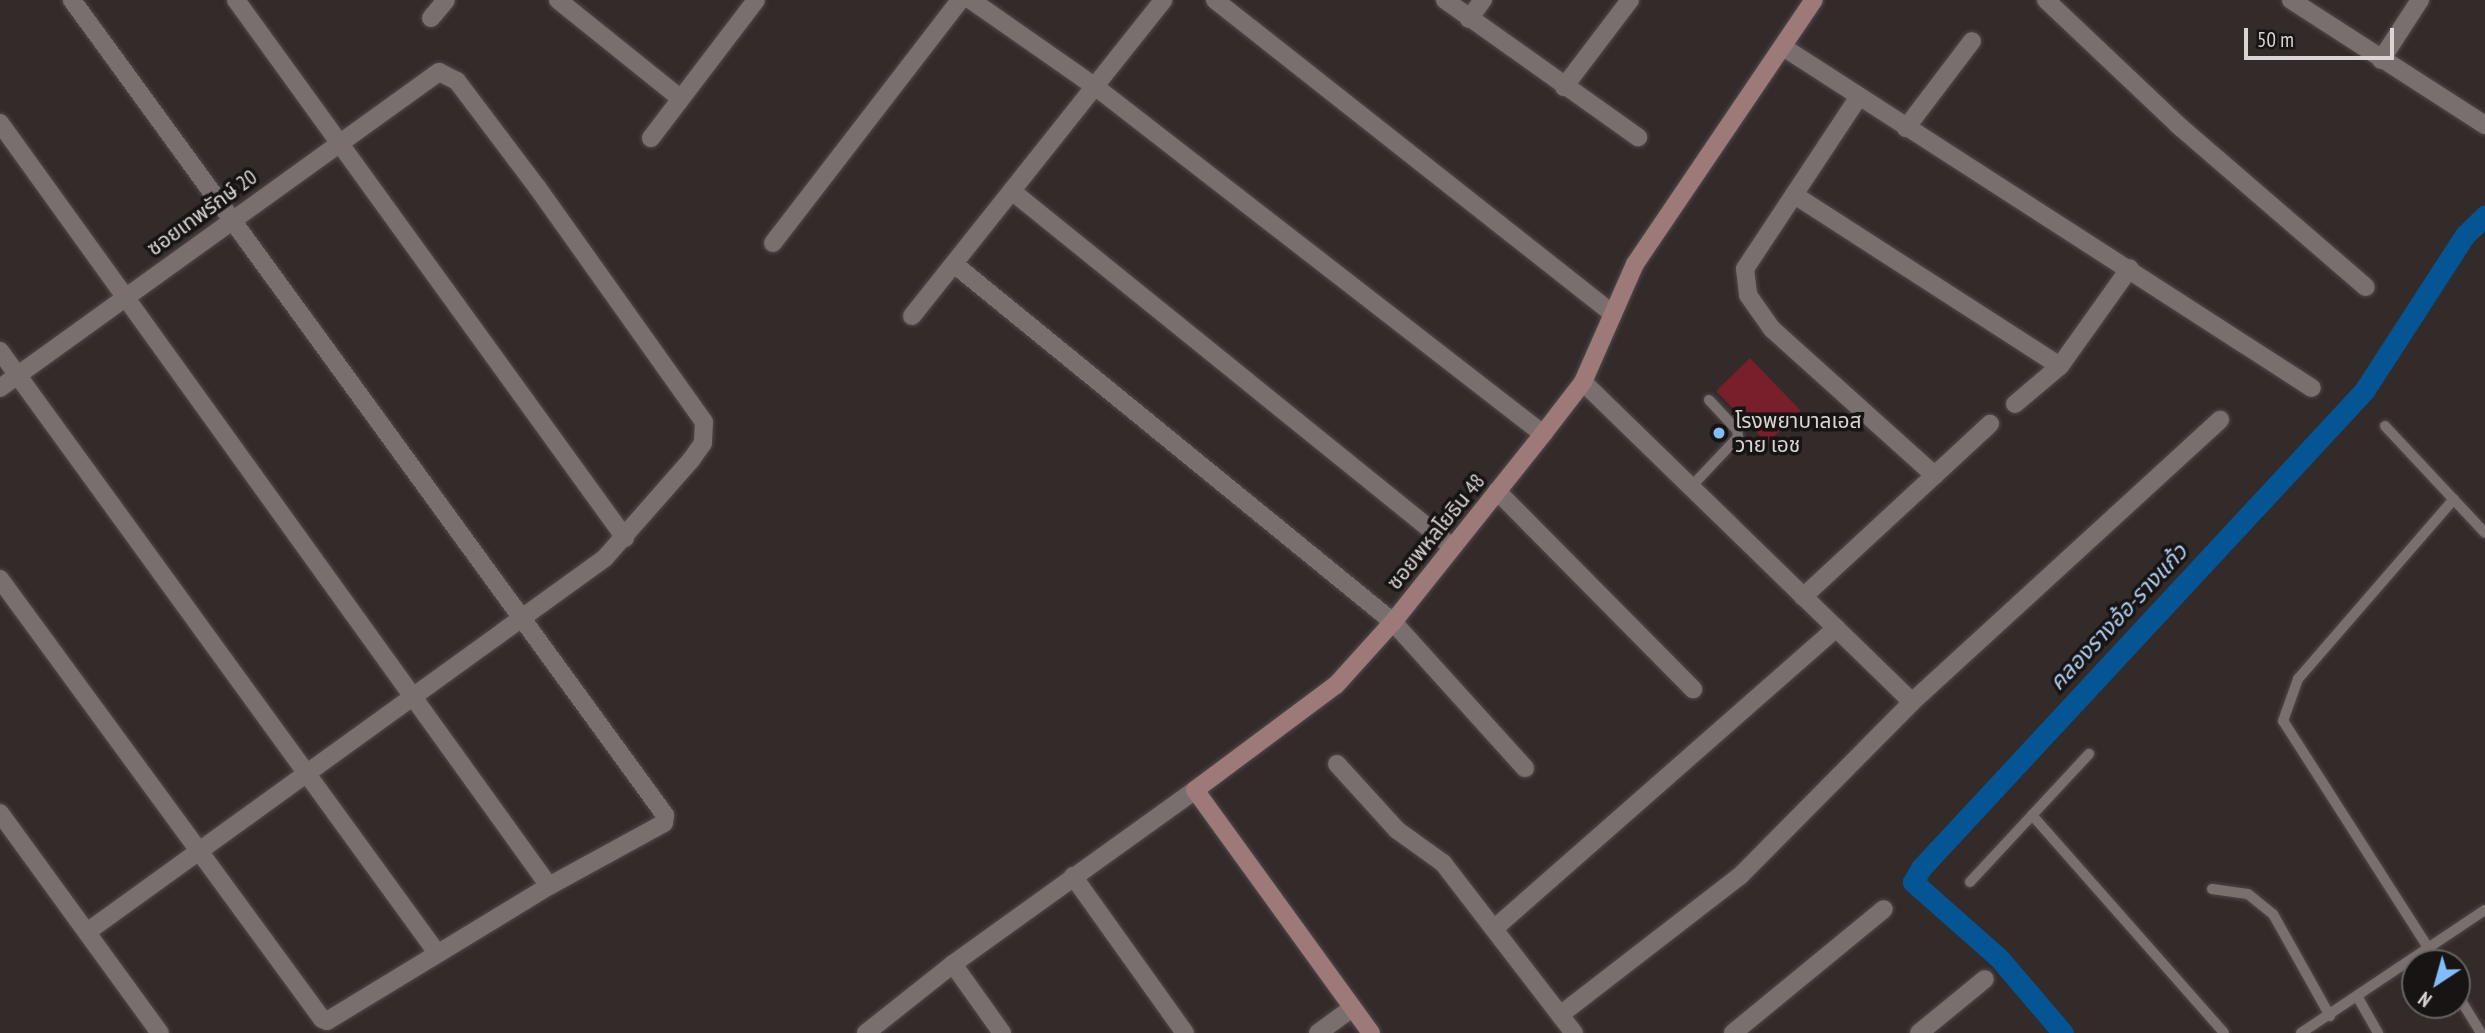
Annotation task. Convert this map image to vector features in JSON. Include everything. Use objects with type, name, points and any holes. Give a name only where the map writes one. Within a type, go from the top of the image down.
[{"type":"street","points":[[0,579],[322,1019],[327,1021],[549,886],[659,827],[665,815],[72,0]]},
{"type":"street","points":[[88,932],[306,777],[625,538],[341,141],[236,0]]},
{"type":"street","points":[[431,18],[446,0]]},
{"type":"street","points":[[558,0],[680,98]]},
{"type":"street","points":[[651,138],[756,0]]},
{"type":"street","points":[[773,243],[960,0]]},
{"type":"street","points":[[971,0],[1097,88],[1543,434]]},
{"type":"street","points":[[912,316],[1097,88],[1163,0]]},
{"type":"street","points":[[1215,0],[1613,314]]},
{"type":"street","points":[[1445,0],[1638,137]]},
{"type":"street","points":[[1469,19],[1483,0]]},
{"type":"street","points":[[1564,87],[1630,0]]},
{"type":"street","name":"ซอยพหลโยธิน 48","points":[[1195,790],[1336,685],[1393,622],[1543,434],[1583,382],[1634,264],[1814,0]]},
{"type":"street","points":[[2046,0],[2178,125],[2366,287]]},
{"type":"street","points":[[2291,0],[2381,60],[2484,123]]},
{"type":"street","points":[[2320,0],[2325,22]]},
{"type":"street","points":[[2381,60],[2420,0]]},
{"type":"street","points":[[1906,128],[1972,41]]},
{"type":"street","points":[[1783,47],[1857,98],[2130,268],[2312,388]]},
{"type":"street","name":"ซอยเทพรักษ์ 20","points":[[0,388],[431,74],[439,72],[457,81],[704,422],[703,443],[625,538]]},
{"type":"street","points":[[1857,98],[1796,196],[1745,269],[1748,295],[1772,329],[1935,476]]},
{"type":"street","points":[[0,123],[415,695],[549,886]]},
{"type":"street","points":[[1013,192],[1451,546]]},
{"type":"street","points":[[1796,196],[2060,366]]},
{"type":"street","points":[[954,264],[1393,622],[1525,768]]},
{"type":"street","points":[[2015,404],[2060,366],[2130,268]]},
{"type":"street","points":[[0,351],[306,777],[438,953]]},
{"type":"street","points":[[1583,382],[1689,489],[1912,702]]},
{"type":"street","points":[[1560,1015],[1740,876],[1912,702],[2220,420]]},
{"type":"street","points":[[1803,597],[1990,424]]},
{"type":"street","points":[[1497,491],[1693,689]]},
{"type":"street","points":[[1496,928],[1836,628]]},
{"type":"street","points":[[1337,764],[1397,830],[1443,863],[1496,928],[1574,1033]]},
{"type":"street","points":[[866,1033],[953,964],[1195,790],[1371,1033]]},
{"type":"street","points":[[0,813],[160,1033]]},
{"type":"street","points":[[1073,876],[1185,1033]]},
{"type":"street","points":[[1733,1033],[1884,909]]},
{"type":"street","points":[[953,964],[1002,1033]]},
{"type":"street","points":[[1919,1033],[1985,979]]},
{"type":"street","points":[[1318,1033],[1352,1008]]},
{"type":"lane","points":[[1689,489],[1738,437],[1737,430],[1709,400]]},
{"type":"lane","points":[[2385,426],[2485,533]]},
{"type":"lane","points":[[2428,947],[2283,721],[2298,679],[2454,499]]},
{"type":"lane","points":[[1970,882],[2089,754]]},
{"type":"lane","points":[[2032,815],[2224,1033]]},
{"type":"lane","points":[[2212,889],[2248,894],[2273,914],[2330,1016]]},
{"type":"lane","points":[[2301,1033],[2485,910]]},
{"type":"lane","points":[[2357,996],[2378,1033]]},
{"type":"lane","points":[[2471,1017],[2481,1033]]},
{"type":"building","points":[[1750,358],[1801,411],[1767,443],[1716,391]]},
{"type":"waterway","name":"คลองรางอ้อ-รางแก้ว","points":[[2063,1033],[1999,958],[1913,882],[1921,868],[2364,391],[2465,235],[2485,216]]},
{"type":"place","name":"โรงพยาบาลเอส วาย เอช","points":[[1719,433]]}]
